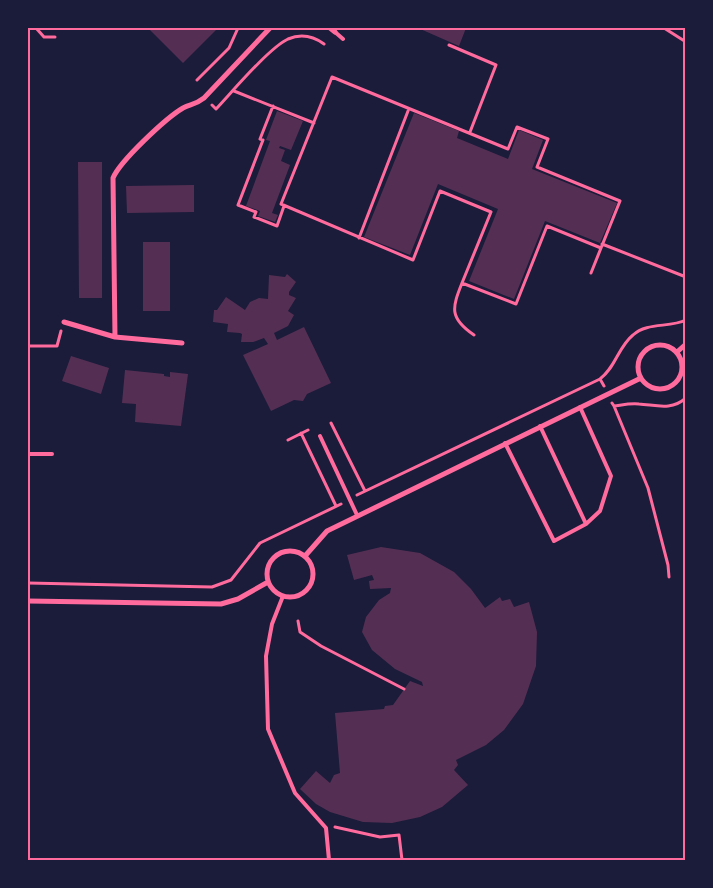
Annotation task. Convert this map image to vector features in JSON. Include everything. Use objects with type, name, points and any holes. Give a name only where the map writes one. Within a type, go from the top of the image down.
[{"type":"street","points":[[114,338],[114,178],[117,168],[158,129],[184,108],[195,105],[204,98],[269,28]]},
{"type":"street","points":[[330,28],[335,32]]},
{"type":"street","points":[[64,322],[114,338],[182,343]]},
{"type":"street","points":[[665,344],[677,352],[681,358],[682,373],[673,385],[659,389],[645,383],[640,378],[638,363],[644,350],[650,346],[665,344]]},
{"type":"street","points":[[677,352],[686,344]]},
{"type":"street","points":[[305,556],[327,531],[357,515],[640,378]]},
{"type":"street","points":[[291,550],[305,556],[313,569],[311,585],[299,595],[283,596],[272,588],[268,582],[268,567],[276,555],[291,550]]},
{"type":"street","points":[[28,601],[220,604],[238,599],[268,582]]},
{"type":"lane","points":[[335,32],[343,39]]},
{"type":"lane","points":[[505,443],[554,541],[586,524],[600,511],[611,476],[580,407]]},
{"type":"lane","points":[[540,426],[586,524]]},
{"type":"lane","points":[[320,436],[357,515]]},
{"type":"lane","points":[[28,454],[52,454]]},
{"type":"lane","points":[[283,596],[272,624],[266,656],[268,729],[295,793],[326,828],[329,860]]},
{"type":"path","points":[[36,28],[44,37],[56,37]]},
{"type":"path","points":[[197,80],[229,48],[238,28]]},
{"type":"path","points":[[664,28],[686,42]]},
{"type":"path","points":[[204,98],[216,109],[286,40],[298,36],[318,39],[324,44]]},
{"type":"path","points":[[449,45],[496,65],[470,132]]},
{"type":"path","points":[[474,334],[459,323],[454,314],[454,303],[491,212],[440,191],[412,260],[281,204],[332,77],[508,149],[518,127],[548,139],[536,166],[620,200],[591,273]]},
{"type":"path","points":[[234,91],[314,123]]},
{"type":"path","points":[[273,106],[260,139],[263,140],[238,204],[256,212],[254,217],[277,226],[284,206]]},
{"type":"path","points":[[358,238],[408,111]]},
{"type":"path","points":[[462,283],[516,304],[547,226],[686,277]]},
{"type":"path","points":[[28,583],[212,587],[231,580],[260,543],[600,379],[611,371],[624,344],[634,334],[645,328],[676,325],[686,320]]},
{"type":"path","points":[[28,346],[57,346],[64,322]]},
{"type":"path","points":[[600,379],[614,406],[648,488],[668,566],[669,577]]},
{"type":"path","points":[[614,406],[640,404],[666,407],[679,403],[686,398]]},
{"type":"path","points":[[331,422],[365,491]]},
{"type":"path","points":[[288,440],[308,430]]},
{"type":"path","points":[[301,433],[336,506]]},
{"type":"path","points":[[298,621],[300,632],[321,646],[404,689]]},
{"type":"path","points":[[326,828],[339,827],[380,837],[399,835],[402,860]]},
{"type":"building","points":[[148,28],[213,28],[216,30],[183,63]]},
{"type":"building","points":[[418,28],[466,28],[459,46]]},
{"type":"building","points":[[277,111],[303,121],[291,150],[280,146],[279,148],[285,150],[281,161],[290,165],[272,213],[278,215],[275,222],[258,216],[260,211],[246,206],[270,141],[266,140]]},
{"type":"building","points":[[414,113],[459,131],[457,138],[508,159],[519,130],[543,140],[532,169],[617,203],[600,243],[545,221],[514,299],[469,281],[498,209],[438,184],[410,255],[364,237]]},
{"type":"building","points":[[78,162],[102,162],[102,298],[79,298]]},
{"type":"building","points":[[194,185],[194,212],[127,213],[126,186]]},
{"type":"building","points":[[143,242],[170,242],[170,311],[143,311]]},
{"type":"building","points":[[287,274],[296,282],[289,292],[289,295],[296,298],[288,311],[294,315],[288,326],[274,333],[277,340],[304,327],[331,383],[307,394],[303,401],[294,400],[271,411],[243,355],[268,344],[264,338],[253,342],[241,342],[242,334],[227,332],[228,324],[213,322],[214,310],[217,310],[226,297],[245,310],[250,302],[259,298],[268,299],[269,275],[285,277]]},
{"type":"building","points":[[71,356],[109,368],[101,394],[62,381]]},
{"type":"building","points":[[125,370],[164,374],[164,376],[170,377],[170,372],[188,374],[181,426],[135,422],[136,404],[122,403]]},
{"type":"building","points":[[381,547],[420,553],[454,572],[471,589],[485,608],[500,597],[502,601],[510,599],[514,607],[529,602],[537,632],[536,666],[523,704],[504,730],[486,745],[456,760],[458,765],[454,770],[468,785],[442,807],[420,817],[392,823],[363,822],[330,812],[316,804],[300,789],[316,771],[330,783],[334,775],[340,773],[335,713],[384,709],[385,706],[393,705],[410,681],[423,686],[422,682],[395,669],[372,650],[362,632],[366,617],[379,600],[390,593],[391,588],[370,589],[369,581],[374,580],[372,575],[354,580],[347,555]]}]
